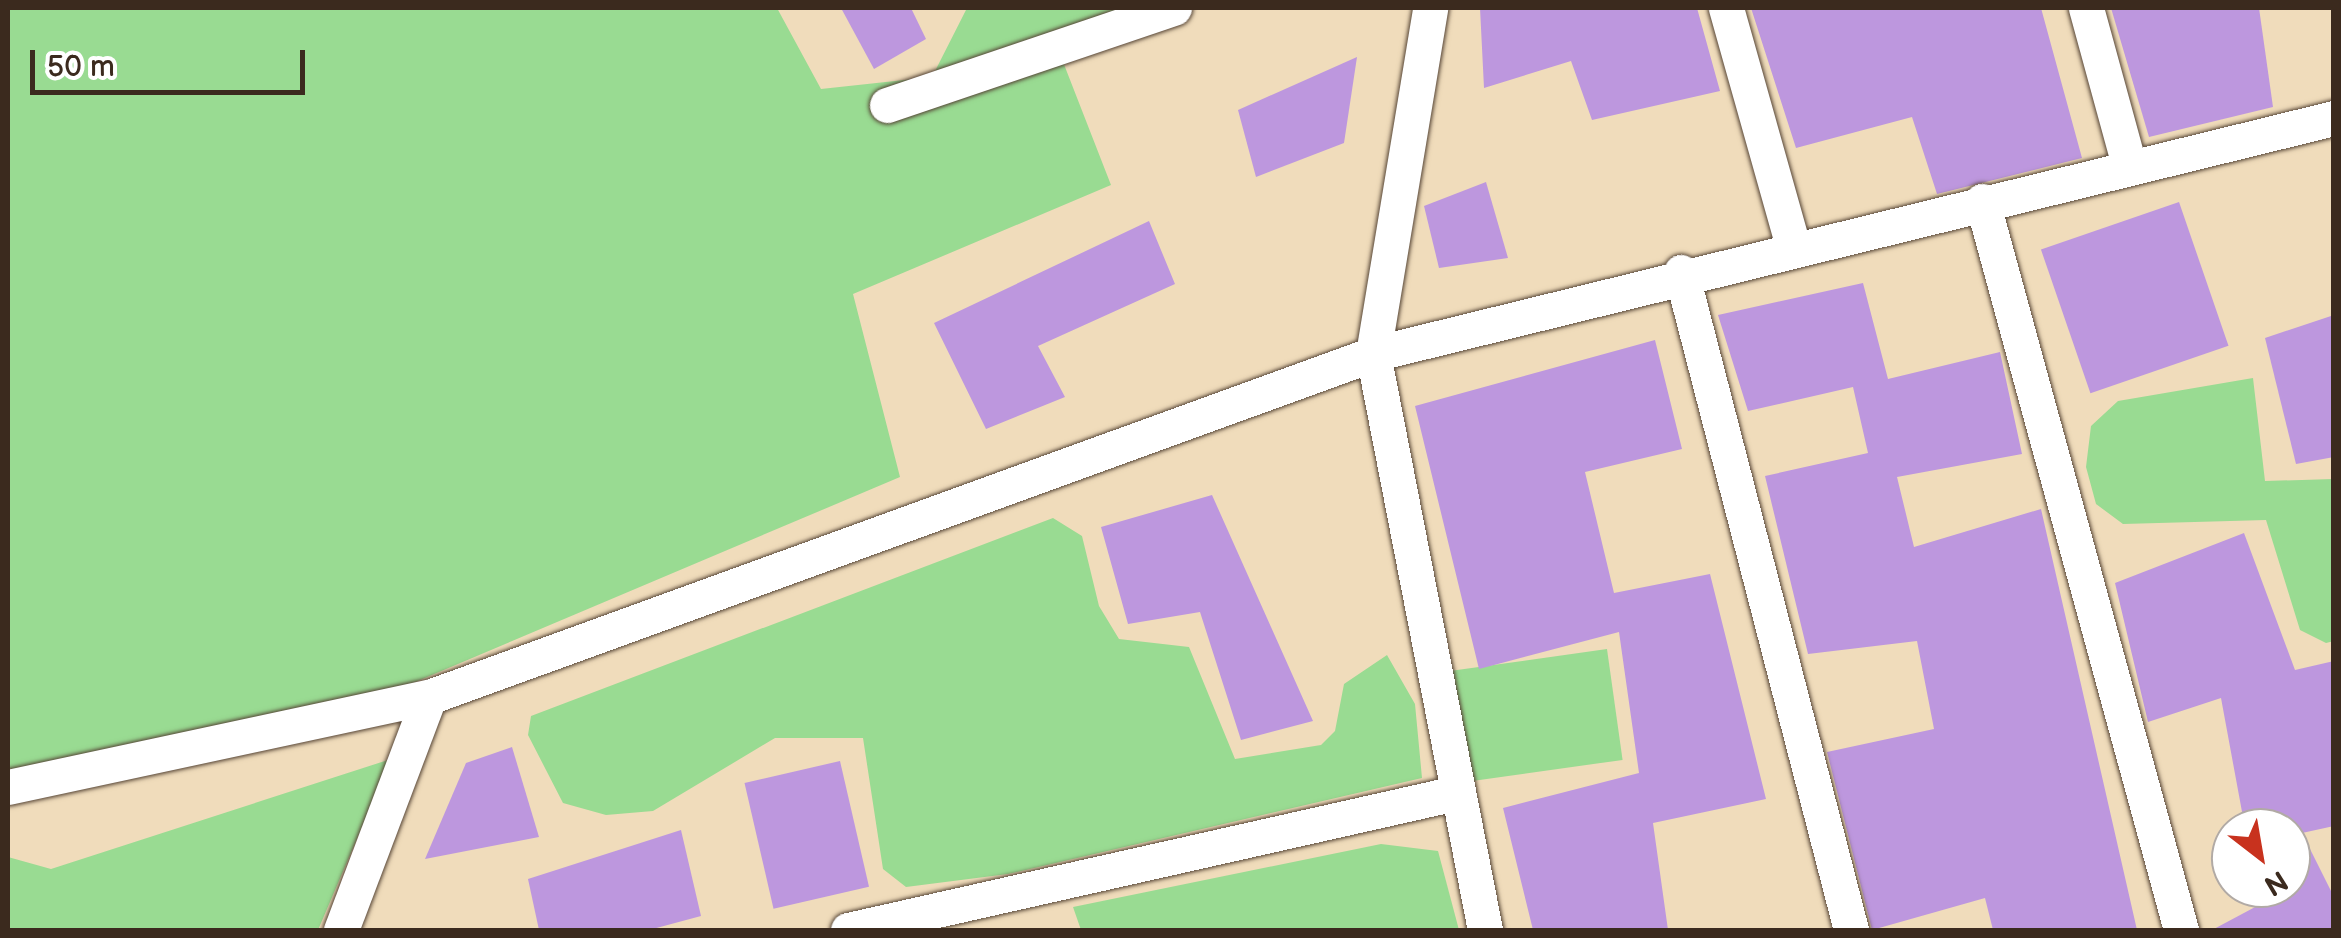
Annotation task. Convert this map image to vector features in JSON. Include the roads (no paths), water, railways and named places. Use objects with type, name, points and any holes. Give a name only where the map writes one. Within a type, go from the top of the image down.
[{"type":"street","points":[[887,104],[1174,8]]},
{"type":"street","points":[[1430,8],[1373,354],[1456,794],[1486,930]]},
{"type":"street","points":[[1726,8],[1793,246]]},
{"type":"street","points":[[2086,8],[2128,162]]},
{"type":"street","points":[[8,787],[429,697],[1373,354],[1682,272],[2128,162],[2334,118]]},
{"type":"street","points":[[1982,201],[2181,930]]},
{"type":"street","points":[[1682,272],[1851,930]]},
{"type":"street","points":[[341,930],[429,697]]},
{"type":"street","points":[[848,930],[1456,794]]}]
